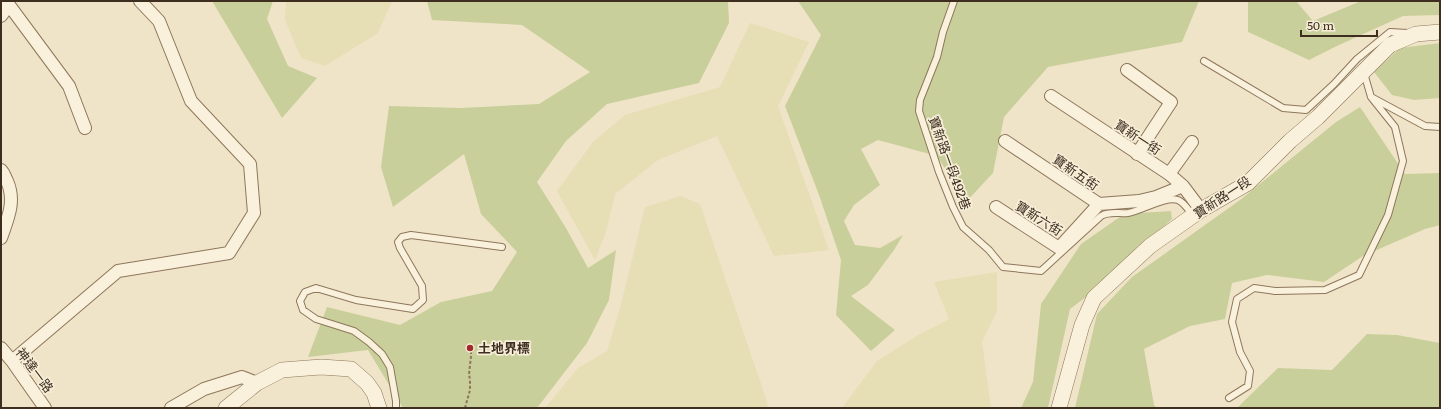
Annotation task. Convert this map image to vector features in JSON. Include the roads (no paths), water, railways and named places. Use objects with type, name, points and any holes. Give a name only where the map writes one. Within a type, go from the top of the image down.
[{"type":"street","points":[[12,361],[118,271],[229,253],[254,212],[250,164],[191,101],[159,20],[140,1]]},
{"type":"street","points":[[1,16],[8,3],[69,86],[86,128]]},
{"type":"street","name":"寶新路一段","points":[[1059,408],[1082,325],[1094,298],[1150,246],[1197,213],[1248,183],[1290,141],[1318,117],[1390,45],[1416,34],[1440,32]]},
{"type":"street","points":[[1127,70],[1171,102],[1137,154]]},
{"type":"street","name":"寶新一街","points":[[1050,96],[1169,174],[1183,186],[1197,213]]},
{"type":"street","name":"寶新五街","points":[[1005,140],[1099,204],[1139,201],[1156,197],[1183,186]]},
{"type":"street","points":[[1169,174],[1192,142]]},
{"type":"street","points":[[1,170],[11,189],[11,212],[1,238]]},
{"type":"street","name":"寶新六街","points":[[996,207],[1059,248],[1099,204]]},
{"type":"street","name":"神達一路","points":[[1,348],[45,408]]},
{"type":"street","points":[[226,408],[257,383],[282,370],[321,366],[351,369],[374,393],[379,408]]},
{"type":"street","points":[[171,408],[204,389],[242,377],[257,383]]},
{"type":"lane","name":"寶新路一段492巷","points":[[954,1],[943,32],[938,57],[921,96],[919,111],[939,172],[963,227],[989,250],[1003,267],[1041,271],[1106,213],[1128,213],[1163,201],[1177,200],[1197,213]]},
{"type":"lane","points":[[1204,61],[1283,108],[1306,110],[1334,84],[1357,59],[1390,32],[1416,34]]},
{"type":"lane","points":[[1229,398],[1248,386],[1250,371],[1240,352],[1232,322],[1237,299],[1254,288],[1275,291],[1325,290],[1359,276],[1388,215],[1403,161],[1395,127],[1371,97],[1364,72]]},
{"type":"lane","points":[[1371,97],[1425,126],[1440,127]]},
{"type":"lane","points":[[396,408],[390,367],[382,354],[369,342],[354,332],[316,319],[302,310],[300,301],[305,292],[316,288],[356,300],[413,309],[423,300],[422,286],[400,248],[398,242],[402,237],[411,235],[502,247]]},
{"type":"place","name":"土地界標","points":[[470,348]]}]
